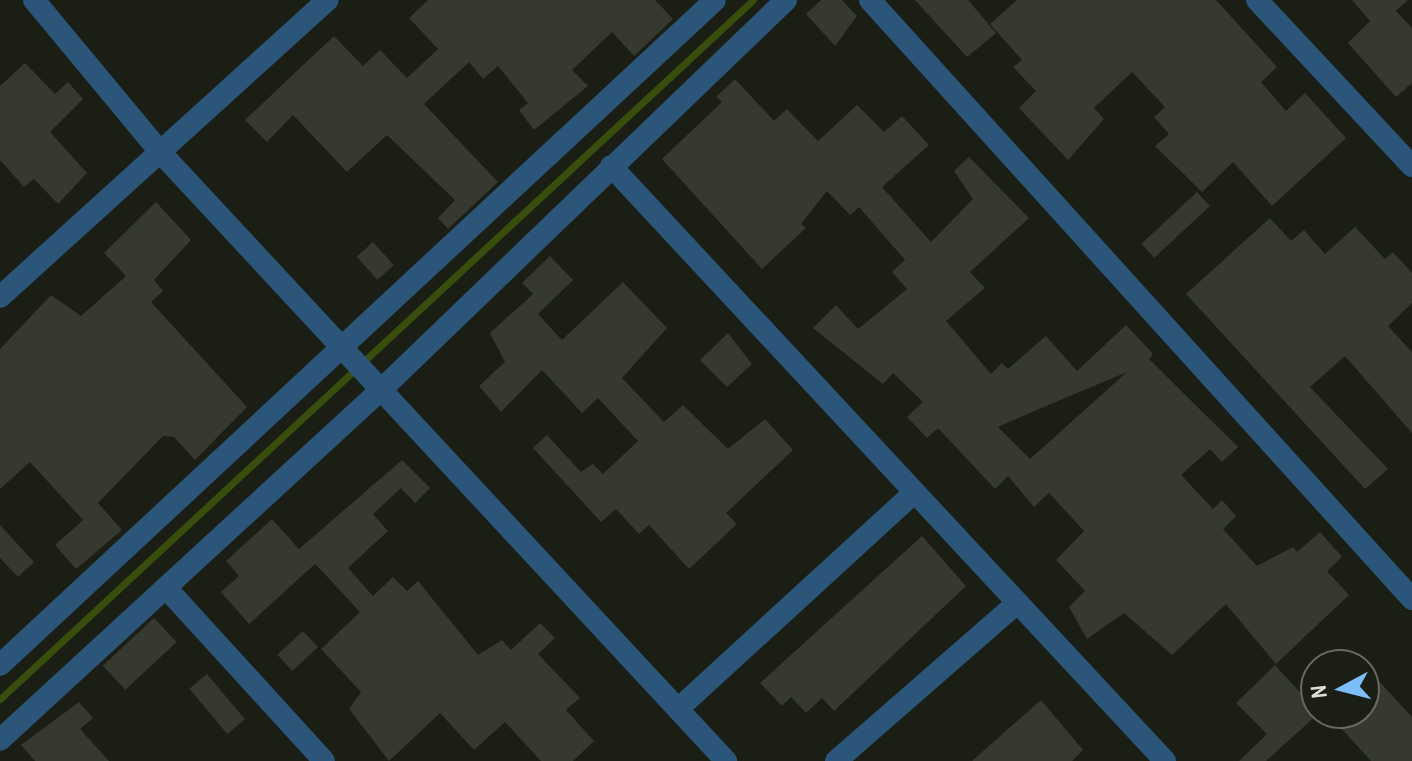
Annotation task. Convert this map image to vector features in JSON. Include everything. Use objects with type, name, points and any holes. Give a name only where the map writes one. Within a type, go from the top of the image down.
[{"type":"street","points":[[34,0],[162,154],[348,348],[726,761]]},
{"type":"street","points":[[0,297],[162,154],[328,0]]},
{"type":"street","points":[[0,665],[348,348],[715,0]]},
{"type":"street","points":[[0,740],[168,590],[378,381],[786,0]]},
{"type":"street","points":[[870,0],[1412,599]]},
{"type":"street","points":[[1257,0],[1412,166]]},
{"type":"street","points":[[611,166],[1015,605],[1165,761]]},
{"type":"street","points":[[678,709],[914,493]]},
{"type":"street","points":[[168,590],[324,761]]},
{"type":"street","points":[[836,761],[1015,605]]},
{"type":"building","points":[[428,0],[655,0],[673,19],[634,56],[612,32],[572,70],[588,86],[534,130],[519,110],[528,103],[498,66],[483,79],[469,62],[424,104],[498,182],[448,229],[438,218],[455,200],[387,135],[347,172],[293,115],[267,142],[245,120],[334,36],[363,66],[380,50],[407,78],[438,49],[409,18]]},
{"type":"building","points":[[821,0],[842,0],[857,16],[835,46],[806,14]]},
{"type":"building","points":[[915,0],[968,0],[996,33],[967,57]]},
{"type":"building","points":[[1017,0],[1216,0],[1277,67],[1261,82],[1286,111],[1305,93],[1346,138],[1272,206],[1233,162],[1202,192],[1155,146],[1169,134],[1154,117],[1165,107],[1132,72],[1094,108],[1104,119],[1068,160],[1019,108],[1036,91],[1013,67],[1022,60],[990,24]]},
{"type":"building","points":[[1352,0],[1408,0],[1396,11],[1412,28],[1412,83],[1396,97],[1348,43],[1370,21]]},
{"type":"building","points":[[25,63],[55,94],[68,82],[83,99],[50,132],[87,173],[58,204],[34,179],[24,187],[0,160],[0,86]]},
{"type":"building","points":[[735,79],[774,121],[787,109],[818,141],[857,105],[884,132],[902,116],[929,145],[882,187],[931,242],[973,199],[954,171],[969,157],[1029,218],[970,272],[985,288],[946,321],[991,374],[1002,363],[1008,369],[1046,336],[1077,371],[1126,325],[1153,354],[1149,359],[1238,447],[1222,462],[1210,449],[1181,475],[1213,509],[1222,500],[1236,516],[1223,529],[1257,566],[1293,547],[1297,552],[1320,532],[1342,557],[1327,571],[1349,595],[1276,664],[1226,604],[1172,655],[1124,613],[1087,639],[1069,607],[1085,591],[1056,560],[1084,531],[1049,493],[1034,507],[1008,476],[995,489],[938,428],[927,438],[907,417],[923,402],[893,373],[883,384],[813,328],[836,305],[858,329],[907,289],[892,272],[905,260],[859,207],[850,215],[827,191],[801,224],[806,228],[762,269],[662,159],[722,102],[716,97]],"holes":[[[1127,372],[1030,459],[998,427]]]},
{"type":"building","points":[[1197,192],[1210,206],[1154,258],[1141,244]]},
{"type":"building","points":[[156,202],[191,240],[154,280],[163,291],[151,302],[247,407],[195,460],[174,437],[163,436],[98,503],[122,530],[76,569],[55,545],[83,520],[30,462],[0,489],[0,349],[51,295],[81,316],[126,276],[104,253]]},
{"type":"building","points":[[1270,218],[1291,241],[1304,230],[1325,254],[1355,227],[1385,259],[1393,252],[1412,273],[1412,303],[1388,326],[1412,352],[1412,433],[1345,356],[1310,387],[1388,469],[1365,489],[1186,294]]},
{"type":"building","points":[[373,242],[394,265],[377,280],[357,257]]},
{"type":"building","points":[[550,256],[573,280],[538,314],[562,340],[623,282],[667,328],[622,378],[664,422],[683,405],[728,449],[765,419],[793,450],[726,513],[737,524],[689,569],[649,525],[639,534],[616,509],[601,522],[533,448],[547,435],[581,472],[593,464],[603,474],[638,441],[598,398],[582,413],[542,370],[501,412],[479,386],[505,362],[490,333],[533,294],[522,283]]},
{"type":"building","points":[[728,333],[752,364],[727,387],[700,360]]},
{"type":"building","points":[[402,460],[430,488],[415,503],[401,488],[373,514],[388,531],[348,568],[373,596],[393,577],[407,591],[418,581],[478,655],[502,640],[511,650],[540,623],[555,638],[538,654],[580,698],[566,710],[594,741],[573,761],[541,761],[505,722],[474,750],[440,713],[389,761],[349,709],[361,692],[321,649],[360,612],[321,570],[315,564],[249,624],[221,592],[239,576],[226,561],[272,519],[299,549]]},
{"type":"building","points":[[0,525],[34,562],[18,577],[0,558]]},
{"type":"building","points":[[922,536],[966,586],[834,711],[822,698],[806,713],[791,697],[782,706],[760,683]]},
{"type":"building","points":[[154,618],[177,642],[125,690],[103,666]]},
{"type":"building","points":[[303,631],[318,647],[292,671],[277,655]]},
{"type":"building","points":[[1275,665],[1300,692],[1301,729],[1266,761],[1239,761],[1267,734],[1236,703]]},
{"type":"building","points":[[207,674],[245,719],[227,734],[189,689]]},
{"type":"building","points":[[1380,682],[1412,717],[1412,761],[1371,761],[1342,729],[1380,729]]},
{"type":"building","points":[[1041,700],[1083,750],[1072,761],[972,761]]},
{"type":"building","points":[[79,702],[93,718],[80,729],[109,761],[35,761],[21,745]]},
{"type":"waterway","points":[[0,699],[753,0]]}]
